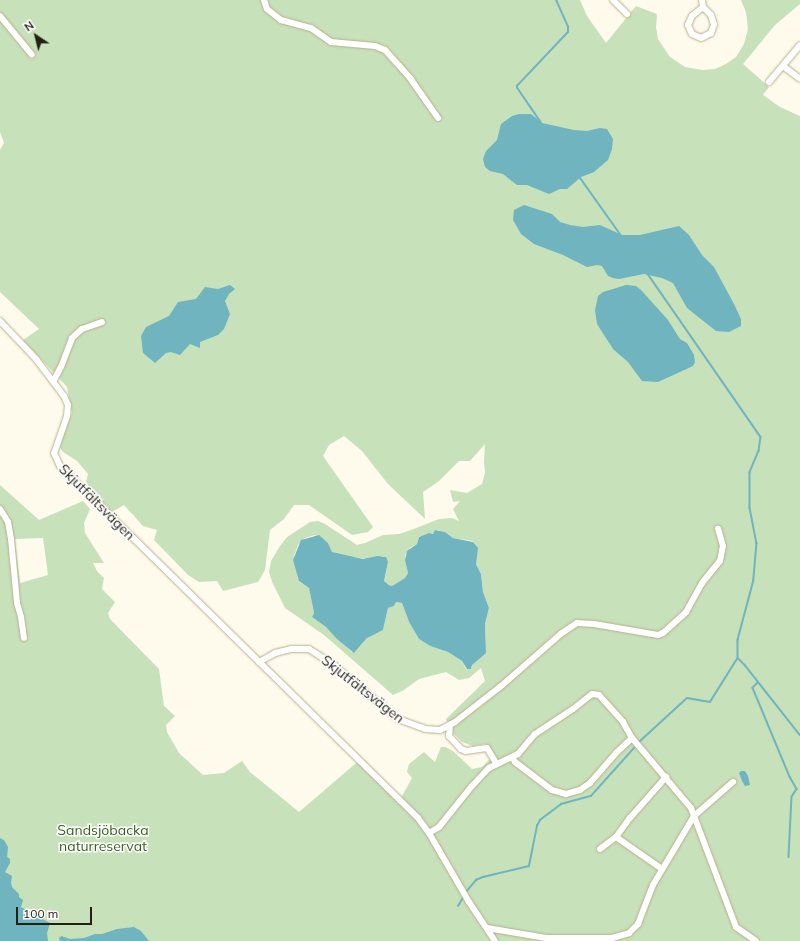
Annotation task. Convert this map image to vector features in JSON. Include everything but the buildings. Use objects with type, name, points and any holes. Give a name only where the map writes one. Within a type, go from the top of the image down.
[{"type":"street","points":[[264,0],[264,4],[281,20],[298,26],[311,28],[332,42],[375,46],[385,50],[410,78],[438,118]]},
{"type":"street","points":[[613,0],[626,14]]},
{"type":"street","points":[[702,0],[703,7],[711,15],[714,25],[711,33],[701,38],[692,34],[688,25],[692,16],[703,7]]},
{"type":"street","points":[[0,16],[32,55]]},
{"type":"street","points":[[769,82],[800,45]]},
{"type":"street","points":[[783,66],[800,79]]},
{"type":"street","name":"Skjutfältsvägen","points":[[0,321],[54,380],[61,389],[68,406],[66,421],[55,448],[56,461],[259,662],[284,650],[309,649],[335,666],[387,711],[402,721],[430,730],[440,730],[450,725],[500,687],[567,629],[577,624],[594,624],[658,635],[663,633],[686,612],[702,583],[720,561],[722,546],[718,529]]},
{"type":"street","points":[[54,380],[61,367],[72,338],[82,329],[102,322]]},
{"type":"street","points":[[0,509],[8,522],[14,557],[16,603],[21,616],[24,638]]},
{"type":"street","points":[[259,662],[412,811],[429,833],[457,884],[495,941]]},
{"type":"street","points":[[429,833],[439,827],[476,782],[496,764],[513,758],[535,734],[573,710],[592,694],[599,695],[623,722],[632,738],[666,776],[691,808],[736,927],[756,941]]},
{"type":"street","points":[[450,725],[448,736],[461,749],[466,751],[487,748],[496,764]]},
{"type":"street","points":[[513,758],[515,762],[552,790],[566,794],[580,790],[590,783],[617,752],[632,738]]},
{"type":"street","points":[[600,849],[616,837],[630,818],[666,776]]},
{"type":"street","points":[[487,928],[546,938],[598,939],[622,936],[634,929],[638,924],[648,896],[662,869],[694,816],[733,782]]},
{"type":"street","points":[[616,837],[662,869]]},
{"type":"green space","name":"Sandsjöbacka naturreservat","points":[[0,0],[580,0],[587,16],[606,43],[636,6],[657,14],[656,27],[658,39],[670,57],[685,67],[703,70],[715,69],[726,64],[736,57],[744,44],[748,29],[746,12],[741,0],[800,0],[800,4],[775,25],[743,64],[769,87],[763,95],[780,107],[800,116],[800,941],[0,941],[0,485],[39,520],[83,501],[90,509],[84,523],[85,533],[104,563],[93,563],[97,571],[104,578],[102,589],[115,602],[108,613],[110,619],[159,669],[164,706],[175,716],[166,725],[167,732],[179,753],[203,775],[224,773],[242,761],[250,772],[299,812],[362,758],[401,798],[412,778],[407,772],[409,764],[424,752],[435,762],[441,747],[445,747],[453,751],[472,769],[482,767],[492,757],[485,744],[473,746],[462,742],[453,733],[446,719],[485,681],[481,668],[469,678],[459,680],[446,672],[419,679],[404,690],[393,695],[324,635],[285,608],[273,584],[269,572],[271,561],[287,537],[310,522],[318,521],[325,524],[357,545],[383,535],[399,534],[439,519],[452,518],[459,521],[453,509],[460,501],[453,502],[450,490],[467,493],[482,484],[485,473],[485,444],[470,461],[459,461],[439,481],[423,492],[425,519],[388,484],[362,451],[344,436],[329,445],[323,456],[373,527],[368,532],[352,535],[309,505],[294,505],[284,519],[270,530],[265,570],[258,582],[223,591],[217,581],[199,582],[188,575],[154,540],[157,530],[143,526],[124,505],[109,514],[96,498],[86,482],[88,474],[77,461],[63,452],[59,446],[72,413],[67,387],[23,340],[39,329],[0,292],[0,150],[4,143],[0,132]],"holes":[[[437,530],[445,532],[453,538],[473,541],[476,564],[481,574],[483,592],[489,608],[485,624],[486,649],[472,665],[472,668],[466,669],[462,661],[448,652],[430,646],[419,639],[409,622],[402,603],[396,602],[394,606],[388,608],[383,630],[369,636],[355,652],[352,652],[326,627],[312,617],[314,613],[309,588],[300,582],[298,578],[294,556],[298,545],[305,538],[315,535],[321,537],[328,543],[332,552],[344,556],[367,559],[384,556],[388,562],[384,581],[392,586],[405,578],[408,573],[405,555],[410,548],[417,544],[419,537],[429,533],[433,534]],[[43,538],[48,575],[20,583],[15,539]]]},
{"type":"water","points":[[519,114],[531,114],[542,123],[574,130],[587,131],[600,128],[607,129],[613,139],[612,149],[608,160],[594,172],[581,177],[567,189],[560,189],[549,194],[527,185],[517,185],[503,174],[490,171],[485,167],[483,159],[486,151],[497,140],[501,124],[512,116]]},
{"type":"water","points":[[524,205],[552,214],[560,222],[583,227],[600,225],[622,235],[640,235],[679,226],[689,235],[702,255],[714,267],[741,319],[741,326],[729,332],[716,331],[687,308],[673,283],[662,278],[644,274],[619,279],[613,278],[608,276],[602,266],[597,265],[587,267],[563,255],[534,244],[521,234],[513,220],[514,210]]},
{"type":"water","points":[[230,285],[235,289],[229,294],[225,301],[230,314],[224,329],[218,335],[200,342],[200,348],[190,344],[180,355],[171,352],[166,353],[155,363],[143,353],[141,336],[146,327],[169,316],[178,302],[196,299],[205,287],[218,289]]},
{"type":"water","points":[[626,285],[636,286],[641,290],[668,320],[680,339],[687,343],[694,355],[695,362],[693,366],[658,382],[642,381],[628,362],[613,349],[597,324],[595,310],[598,296],[603,292]]},
{"type":"water","points":[[435,530],[445,532],[453,538],[473,542],[478,548],[476,564],[481,574],[483,592],[489,608],[485,624],[486,653],[472,665],[471,669],[467,669],[462,661],[448,652],[430,646],[419,639],[409,622],[402,603],[396,602],[394,606],[388,608],[383,630],[367,638],[354,653],[337,639],[326,627],[312,617],[314,613],[309,588],[299,581],[293,560],[301,540],[319,535],[328,543],[332,552],[363,559],[378,556],[386,557],[388,562],[384,581],[392,586],[405,578],[408,573],[405,560],[407,551],[417,544],[419,537],[429,533],[433,534]]},
{"type":"water","points":[[741,771],[745,771],[750,785],[745,786],[739,773]]},
{"type":"water","points":[[0,838],[4,840],[8,847],[7,857],[10,859],[10,863],[5,872],[12,876],[12,887],[23,900],[21,907],[50,923],[47,933],[48,941],[0,941]]},
{"type":"water","points":[[134,927],[141,931],[149,941],[60,941],[59,938],[61,936],[70,939],[84,938],[117,929]]},
{"type":"waterway","points":[[541,123],[517,86],[568,32],[568,27],[556,0]]},
{"type":"waterway","points":[[579,176],[621,235]]},
{"type":"waterway","points":[[648,274],[761,437],[759,451],[750,472],[750,508],[757,543],[754,580],[738,640],[738,658],[800,735]]},
{"type":"waterway","points":[[639,742],[687,698],[710,702],[737,659]]},
{"type":"waterway","points":[[758,683],[753,688],[790,777],[797,789],[792,797],[789,857]]},
{"type":"waterway","points":[[466,892],[476,880],[483,877],[529,866],[537,826],[540,820],[561,804],[591,796],[635,747]]},
{"type":"waterway","points":[[458,906],[463,898]]}]
